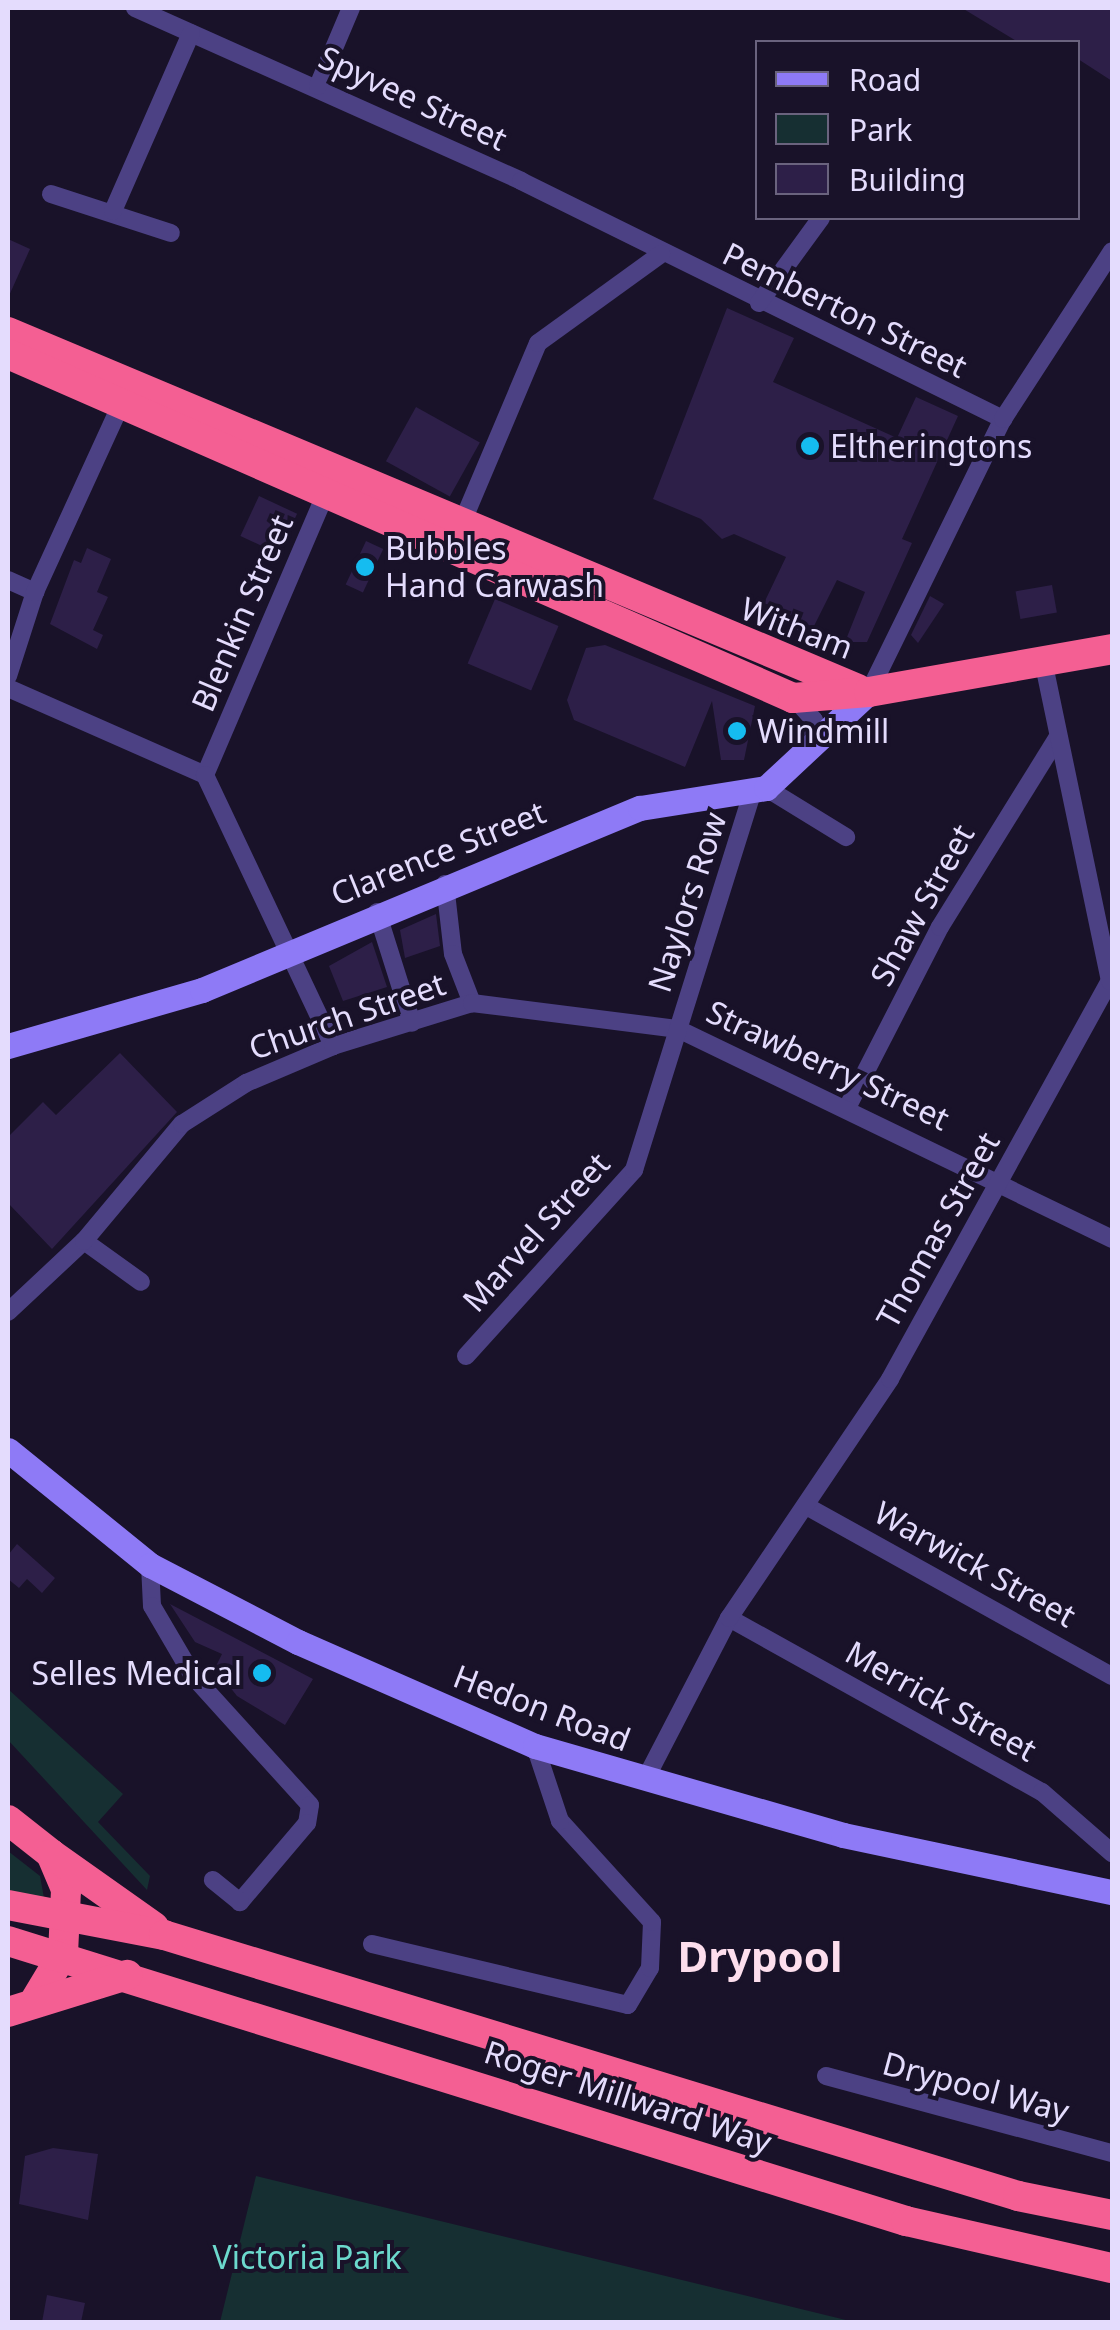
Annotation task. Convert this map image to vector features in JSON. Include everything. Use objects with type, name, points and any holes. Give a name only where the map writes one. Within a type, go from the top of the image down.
[{"type":"highway","name":"Witham","points":[[8,332],[124,396]]},
{"type":"highway","name":"Witham","points":[[8,354],[124,396],[455,540],[793,698],[869,692]]},
{"type":"highway","name":"Witham","points":[[455,540],[869,692]]},
{"type":"highway","points":[[869,692],[1112,649]]},
{"type":"highway","name":"Roger Millward Way","points":[[8,1820],[164,1935]]},
{"type":"highway","points":[[36,1998],[64,1954],[69,1913],[51,1854]]},
{"type":"highway","name":"Roger Millward Way","points":[[8,1905],[69,1913],[164,1935],[1018,2196],[1112,2215]]},
{"type":"highway","name":"Roger Millward Way","points":[[8,1941],[64,1954],[906,2222],[1112,2268]]},
{"type":"highway","points":[[8,2012],[36,1998],[127,1975]]},
{"type":"highway","points":[[906,2222],[1112,2280]]},
{"type":"street","name":"Spyvee Street","points":[[135,8],[318,86],[661,254]]},
{"type":"street","points":[[318,86],[351,8]]},
{"type":"street","points":[[113,211],[192,33]]},
{"type":"street","points":[[51,194],[171,233]]},
{"type":"street","points":[[758,303],[819,220]]},
{"type":"street","points":[[846,837],[759,790],[796,763],[869,692],[1004,420],[1112,251]]},
{"type":"street","points":[[455,540],[538,344],[661,254]]},
{"type":"street","name":"Pemberton Street","points":[[661,254],[1004,420]]},
{"type":"street","points":[[8,676],[35,592],[124,396]]},
{"type":"street","name":"Blenkin Street","points":[[205,775],[329,486]]},
{"type":"street","points":[[8,580],[35,592]]},
{"type":"street","name":"Thomas Street","points":[[646,1780],[729,1618],[808,1507],[890,1379],[1110,981],[1056,738],[1044,664]]},
{"type":"street","points":[[8,688],[205,775],[292,947],[334,1046]]},
{"type":"street","points":[[793,698],[810,707],[815,731],[796,763]]},
{"type":"street","name":"Shaw Street","points":[[848,1106],[940,927],[1056,738]]},
{"type":"street","name":"Clarence Street","points":[[8,1046],[202,990],[292,947],[640,808],[759,790]]},
{"type":"street","name":"Naylors Row","points":[[678,1029],[759,790]]},
{"type":"street","points":[[444,884],[453,954],[472,1003]]},
{"type":"street","points":[[378,912],[412,1023]]},
{"type":"street","name":"Church Street","points":[[8,1312],[84,1241],[182,1124],[246,1083],[334,1046],[472,1003],[678,1029]]},
{"type":"street","name":"Strawberry Street","points":[[678,1029],[1000,1179],[1112,1238]]},
{"type":"street","name":"Marvel Street","points":[[466,1356],[634,1170],[678,1029]]},
{"type":"street","points":[[84,1241],[141,1282]]},
{"type":"street","name":"Hedon Road","points":[[8,1450],[150,1565],[298,1642],[535,1746],[843,1835],[1112,1892]]},
{"type":"street","name":"Warwick Street","points":[[808,1507],[1112,1676]]},
{"type":"street","points":[[150,1565],[152,1606],[192,1676],[310,1805],[307,1823],[240,1902],[213,1880]]},
{"type":"street","name":"Merrick Street","points":[[729,1618],[1042,1792],[1112,1854]]},
{"type":"street","points":[[372,1944],[628,2006],[650,1968],[652,1922],[560,1821],[535,1746]]},
{"type":"street","name":"Drypool Way","points":[[826,2076],[1112,2153]]},
{"type":"green space","points":[[8,1689],[123,1794],[98,1822],[150,1876],[147,1890],[8,1740]]},
{"type":"green space","points":[[8,1851],[40,1876],[44,1898],[8,1891]]},
{"type":"green space","name":"Victoria Park","points":[[256,2176],[301,2187],[854,2322],[220,2322]]},
{"type":"building","points":[[962,8],[1112,8],[1112,81],[1080,60],[1080,40],[1015,40]]},
{"type":"building","points":[[8,239],[30,249],[8,298]]},
{"type":"building","name":"Eltheringtons","points":[[727,308],[794,338],[773,382],[897,438],[916,397],[958,416],[902,539],[912,543],[867,642],[845,642],[865,592],[837,580],[809,636],[771,617],[775,608],[764,603],[786,557],[734,534],[722,539],[701,519],[653,499]]},
{"type":"building","points":[[416,407],[480,442],[450,497],[386,461]]},
{"type":"building","points":[[259,496],[297,514],[278,554],[240,536]]},
{"type":"building","name":"Bubbles Hand Carwash","points":[[366,541],[383,549],[363,593],[346,585]]},
{"type":"building","points":[[87,548],[111,559],[97,592],[108,597],[93,630],[103,635],[97,649],[50,624],[74,560],[81,563]]},
{"type":"building","points":[[1052,585],[1057,613],[1020,619],[1016,591]]},
{"type":"building","points":[[930,596],[944,604],[918,643],[911,635]]},
{"type":"building","points":[[495,599],[559,626],[531,690],[468,663]]},
{"type":"building","points":[[605,645],[755,706],[744,760],[721,760],[712,701],[685,767],[574,720],[567,700],[586,648]]},
{"type":"building","points":[[436,914],[440,946],[405,958],[400,930]]},
{"type":"building","points":[[372,942],[387,987],[343,1001],[329,966]]},
{"type":"building","points":[[120,1053],[177,1112],[52,1249],[8,1203],[8,1137],[43,1102],[56,1115]]},
{"type":"building","points":[[17,1544],[55,1578],[42,1593],[27,1579],[19,1588],[8,1579],[8,1555]]},
{"type":"building","name":"Selles Medical","points":[[170,1604],[313,1679],[285,1725],[237,1696],[215,1668],[222,1654],[195,1642]]},
{"type":"building","points":[[53,2148],[98,2154],[88,2220],[19,2204],[25,2156]]},
{"type":"building","points":[[47,2295],[85,2303],[81,2322],[42,2322]]},
{"type":"place","name":"Eltheringtons","points":[[810,446]]},
{"type":"place","name":"Bubbles Hand Carwash","points":[[365,567]]},
{"type":"place","name":"Windmill","points":[[737,731]]},
{"type":"place","name":"Selles Medical","points":[[262,1673]]},
{"type":"district","name":"Drypool","points":[[760,1956]]}]
